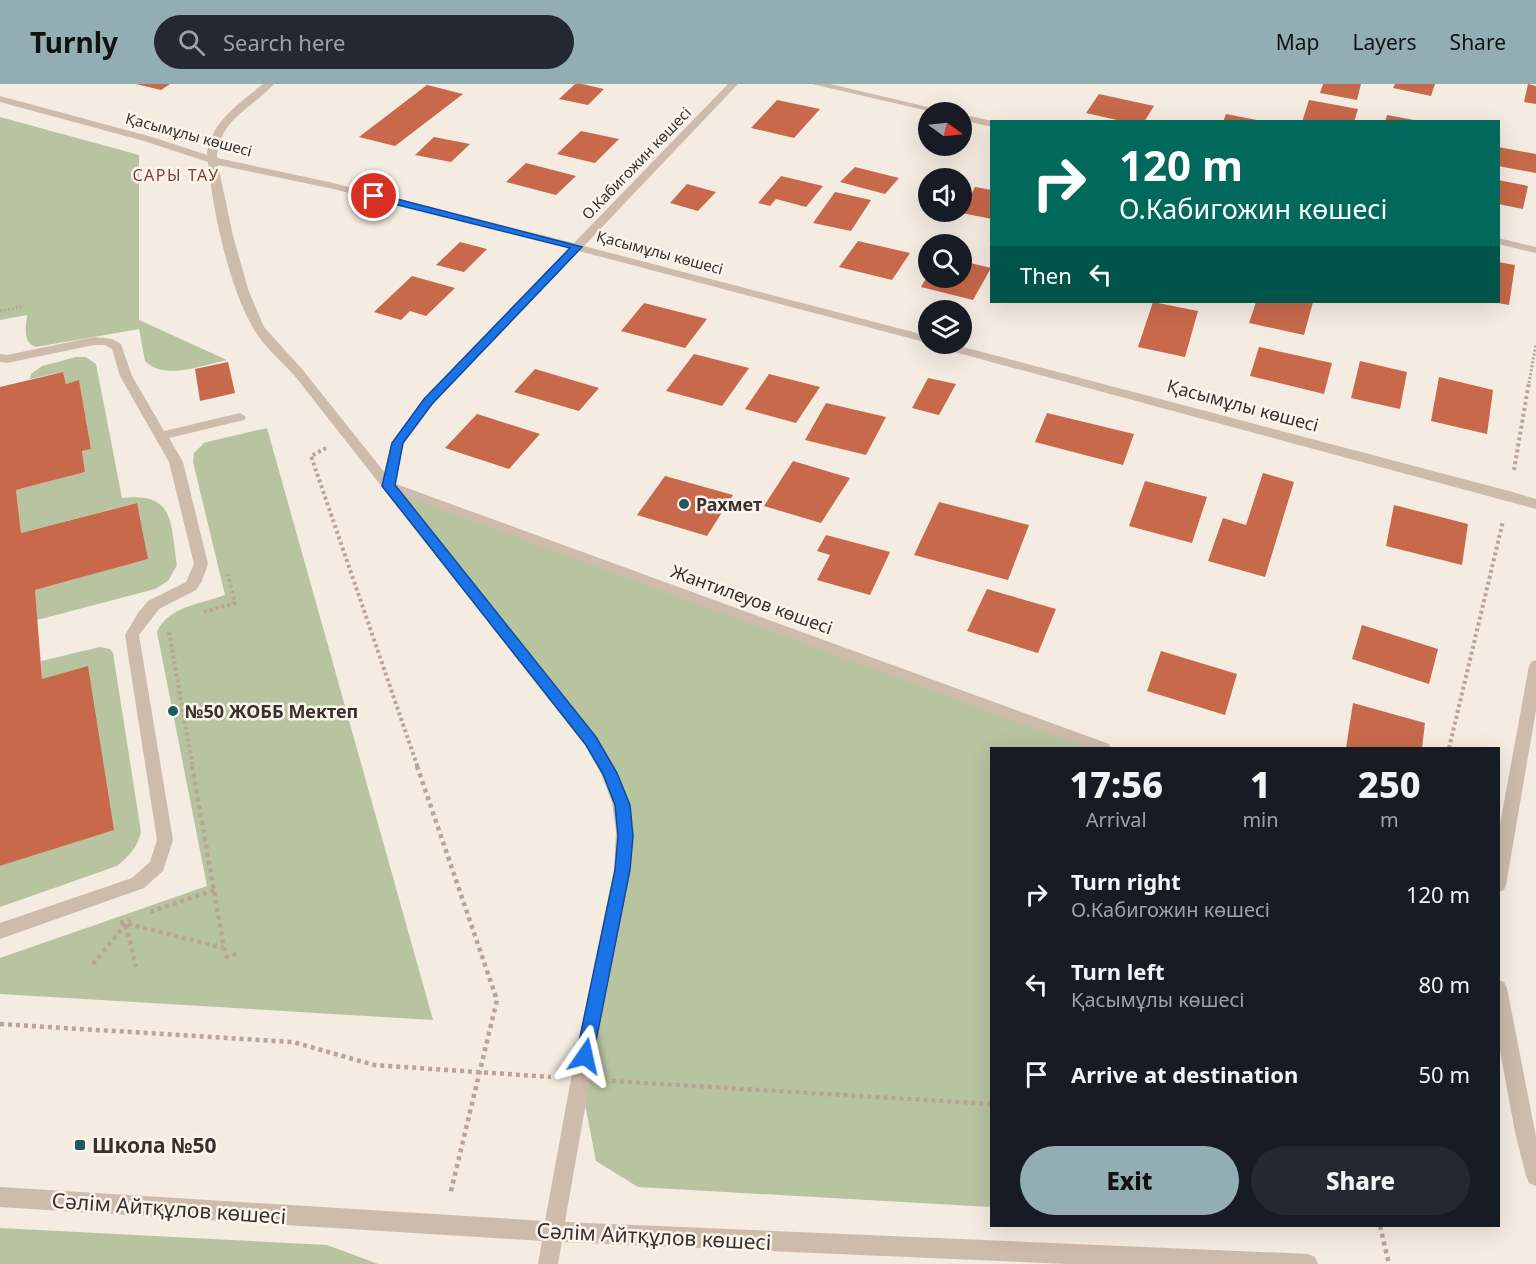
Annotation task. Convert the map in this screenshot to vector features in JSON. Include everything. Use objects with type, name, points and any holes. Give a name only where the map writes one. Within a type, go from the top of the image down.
[{"type":"street","points":[[269,84],[237,112],[219,132],[213,144],[211,160],[229,241],[245,298],[258,327],[298,372],[591,741],[610,773],[622,805],[625,836],[622,870],[580,1079],[548,1264]]},
{"type":"street","name":"О.Кабигожин көшесі","points":[[388,486],[397,443],[428,402],[733,84]]},
{"type":"street","points":[[817,84],[918,106]]},
{"type":"street","name":"Қасымұлы көшесі","points":[[0,99],[211,160],[328,185],[577,247],[918,337]]},
{"type":"street","points":[[972,119],[990,124]]},
{"type":"street","points":[[1500,241],[1536,250]]},
{"type":"street","points":[[0,358],[7,359],[94,341],[108,342],[117,347],[126,376],[176,462],[201,564],[198,580],[185,592],[157,603],[142,616],[132,635],[165,840],[157,866],[138,884],[0,931]]},
{"type":"street","name":"Қасымұлы көшесі","points":[[972,352],[1536,504]]},
{"type":"street","points":[[160,435],[240,417]]},
{"type":"street","name":"Жантилеуов көшесі","points":[[388,486],[1100,747]]},
{"type":"street","points":[[1500,873],[1536,666]]},
{"type":"street","points":[[1500,999],[1525,1132],[1536,1176]]},
{"type":"street","name":"Сәлім Айтқұлов көшесі","points":[[0,1197],[553,1232],[1308,1264]]},
{"type":"path","points":[[0,311],[24,306]]},
{"type":"path","points":[[1449,747],[1509,495],[1536,344]]},
{"type":"path","points":[[350,437],[310,456],[497,1000],[443,1225]]},
{"type":"path","points":[[201,613],[235,603],[227,570]]},
{"type":"path","points":[[168,623],[224,948],[226,957],[238,953]]},
{"type":"path","points":[[93,964],[130,919]]},
{"type":"path","points":[[120,922],[224,948]]},
{"type":"path","points":[[126,924],[136,968]]},
{"type":"path","points":[[0,1024],[293,1042],[374,1065],[990,1104]]},
{"type":"path","points":[[1380,1227],[1389,1264]]},
{"type":"green space","points":[[0,117],[139,155],[139,320],[227,360],[184,370],[162,370],[145,361],[139,329],[36,347],[27,338],[27,315],[0,320]]},
{"type":"green space","points":[[76,357],[86,357],[96,364],[122,498],[140,497],[161,505],[171,524],[177,565],[168,581],[155,589],[37,620],[35,590],[147,559],[136,503],[21,533],[16,490],[85,472],[82,451],[91,449],[79,381],[66,384],[63,372],[30,379],[31,374],[42,366]]},
{"type":"green space","points":[[267,428],[433,1020],[0,994],[0,958],[207,886],[157,632],[162,623],[177,611],[225,595],[193,462],[194,453],[204,443]]},
{"type":"green space","points":[[389,486],[1100,747],[990,747],[990,1207],[638,1187],[596,1161],[580,1079],[622,870],[610,773]]},
{"type":"green space","points":[[100,647],[110,649],[113,653],[141,832],[139,838],[132,851],[117,866],[0,907],[0,866],[113,830],[42,679],[41,661]]},
{"type":"green space","points":[[0,1228],[327,1245],[378,1264],[0,1264]]},
{"type":"building","points":[[136,84],[170,84],[161,90]]},
{"type":"building","points":[[575,84],[604,89],[588,105],[559,99]]},
{"type":"building","points":[[1323,84],[1361,84],[1357,100],[1320,93]]},
{"type":"building","points":[[1395,84],[1435,84],[1431,96],[1393,88]]},
{"type":"building","points":[[1528,84],[1536,86],[1536,104],[1524,102]]},
{"type":"building","points":[[427,85],[463,94],[395,146],[359,137]]},
{"type":"building","points":[[1099,94],[1154,106],[1145,120],[1117,120],[1086,113]]},
{"type":"building","points":[[777,100],[820,109],[794,138],[751,128]]},
{"type":"building","points":[[1309,100],[1358,109],[1355,120],[1303,120]]},
{"type":"building","points":[[1226,114],[1257,120],[1224,120]]},
{"type":"building","points":[[1387,115],[1414,120],[1386,120]]},
{"type":"building","points":[[581,131],[619,139],[595,163],[557,154]]},
{"type":"building","points":[[434,137],[470,144],[451,162],[415,155]]},
{"type":"building","points":[[1500,147],[1536,154],[1536,173],[1500,166]]},
{"type":"building","points":[[526,163],[576,176],[556,195],[506,182]]},
{"type":"building","points":[[855,167],[899,178],[885,194],[840,182]]},
{"type":"building","points":[[781,176],[823,186],[806,207],[776,199],[770,206],[758,203]]},
{"type":"building","points":[[1500,180],[1528,186],[1523,209],[1500,204]]},
{"type":"building","points":[[687,184],[716,192],[698,211],[670,203]]},
{"type":"building","points":[[975,187],[990,190],[990,219],[972,215],[972,193]]},
{"type":"building","points":[[835,192],[871,200],[851,231],[813,223]]},
{"type":"building","points":[[858,241],[910,253],[892,280],[839,267]]},
{"type":"building","points":[[460,242],[487,249],[464,272],[436,265]]},
{"type":"building","points":[[1500,262],[1515,265],[1509,305],[1498,303],[1500,303]]},
{"type":"building","points":[[972,263],[990,268],[973,300],[925,288],[972,288]]},
{"type":"building","points":[[412,276],[455,288],[426,316],[410,311],[401,320],[374,312]]},
{"type":"building","points":[[644,303],[707,319],[685,348],[621,331]]},
{"type":"building","points":[[1153,303],[1198,311],[1185,357],[1138,347]]},
{"type":"building","points":[[1256,303],[1313,303],[1304,335],[1249,323]]},
{"type":"building","points":[[1259,347],[1332,363],[1324,394],[1250,376]]},
{"type":"building","points":[[694,354],[749,368],[722,406],[666,391]]},
{"type":"building","points":[[1360,361],[1407,372],[1400,409],[1351,398]]},
{"type":"building","points":[[228,362],[235,393],[200,401],[195,369]]},
{"type":"building","points":[[535,369],[599,388],[579,411],[514,392]]},
{"type":"building","points":[[63,372],[66,384],[79,380],[91,449],[82,451],[85,472],[16,490],[21,533],[137,503],[148,559],[35,590],[42,679],[88,666],[114,830],[0,866],[0,387]]},
{"type":"building","points":[[769,374],[820,387],[796,423],[745,409]]},
{"type":"building","points":[[1439,377],[1493,390],[1487,434],[1431,421]]},
{"type":"building","points":[[928,378],[956,384],[939,415],[912,408]]},
{"type":"building","points":[[826,403],[886,417],[866,455],[805,440]]},
{"type":"building","points":[[1047,413],[1134,434],[1123,465],[1035,442]]},
{"type":"building","points":[[477,414],[540,434],[509,469],[445,448]]},
{"type":"building","points":[[793,461],[850,478],[821,523],[764,506]]},
{"type":"building","points":[[1263,473],[1294,482],[1265,577],[1208,561],[1223,518],[1246,525]]},
{"type":"building","points":[[665,476],[733,495],[707,536],[637,515]]},
{"type":"building","points":[[1145,481],[1207,497],[1192,543],[1129,526]]},
{"type":"building","points":[[939,502],[1029,525],[1008,580],[914,555]]},
{"type":"building","points":[[1394,505],[1468,524],[1462,565],[1386,546]]},
{"type":"building","points":[[826,535],[890,552],[870,595],[817,580],[830,555],[817,551]]},
{"type":"building","points":[[987,589],[1056,609],[1038,653],[967,631]]},
{"type":"building","points":[[1362,625],[1438,649],[1429,684],[1352,659]]},
{"type":"building","points":[[1161,651],[1237,674],[1225,715],[1147,691]]},
{"type":"building","points":[[1353,703],[1425,723],[1422,747],[1346,747]]},
{"type":"place","name":"Рахмет","points":[[684,504]]},
{"type":"place","name":"№50 ЖОББ Мектеп","points":[[173,711]]},
{"type":"place","name":"Школа №50","points":[[80,1145]]},
{"type":"district","name":"САРЫ ТАУ","points":[[176,175]]},
{"type":"route","points":[[374,196],[577,247],[503,321],[428,402],[397,443],[388,486],[591,741],[610,773],[622,805],[625,836],[622,870],[585,1056]]}]
